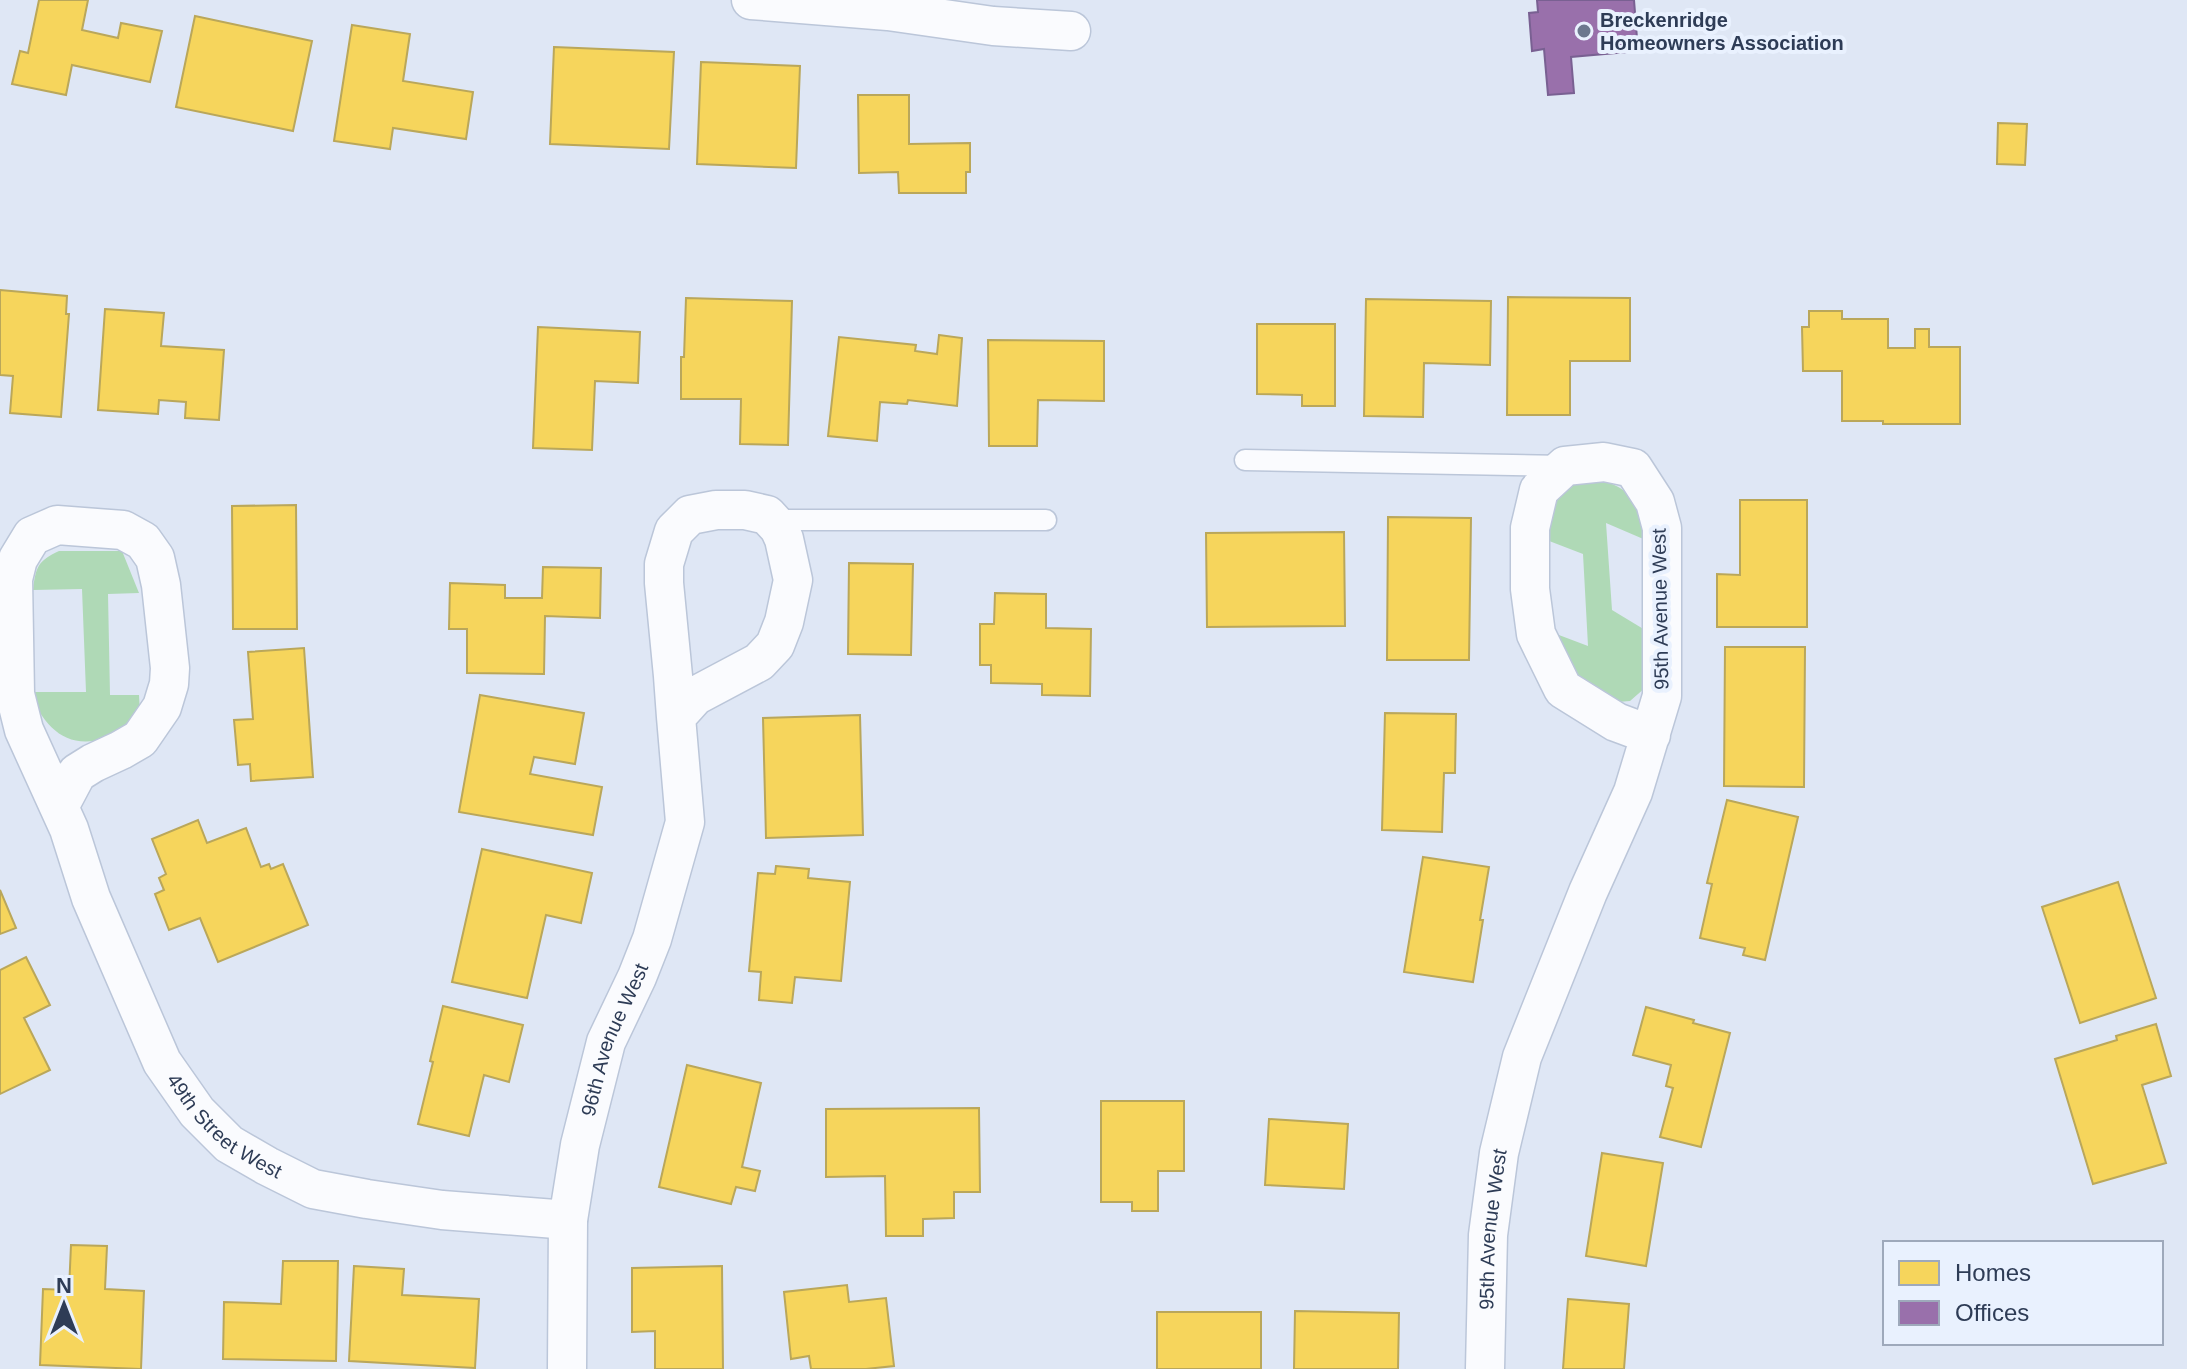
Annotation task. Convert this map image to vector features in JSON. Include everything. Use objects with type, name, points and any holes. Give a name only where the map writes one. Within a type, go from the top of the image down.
[{"type":"street","points":[[751,0],[888,11],[993,26],[1071,31]]},
{"type":"street","name":"95th Avenue West","points":[[1485,1369],[1490,1222],[1499,1153],[1522,1057],[1588,892],[1633,792],[1662,696],[1662,528],[1655,502],[1633,468],[1604,462],[1565,466]]},
{"type":"street","points":[[1565,466],[1539,490],[1530,528],[1530,589],[1536,634],[1563,689],[1616,722],[1651,735]]},
{"type":"street","name":"96th Avenue West","points":[[567,1369],[568,1220],[580,1145],[606,1042],[652,939],[685,822],[664,564],[674,531],[690,515],[716,510],[745,510],[767,515],[771,520]]},
{"type":"street","points":[[676,717],[695,696],[759,662],[775,645],[784,622],[793,580],[784,539],[771,520]]},
{"type":"street","name":"49th Street West","points":[[59,807],[77,773],[140,739],[162,707],[169,684],[161,585],[155,558],[143,541],[123,530],[57,525],[32,536],[18,559],[13,579],[15,694],[24,730],[59,807],[69,829],[91,898],[162,1062],[197,1112],[229,1144],[313,1189],[442,1210],[568,1220]]},
{"type":"lane","points":[[1245,460],[1565,466]]},
{"type":"lane","points":[[771,520],[1046,520]]},
{"type":"green space","points":[[1595,477],[1620,488],[1633,500],[1648,541],[1606,523],[1612,610],[1650,633],[1646,687],[1630,701],[1605,703],[1586,693],[1543,629],[1588,646],[1583,554],[1544,539],[1558,493],[1571,482]]},
{"type":"green space","points":[[59,551],[122,551],[139,593],[108,594],[110,695],[139,695],[140,714],[117,733],[94,741],[70,739],[59,734],[42,716],[30,692],[86,692],[82,589],[33,590],[39,565]]},
{"type":"building: Homes","points":[[39,0],[88,0],[82,30],[118,38],[121,23],[162,31],[150,82],[72,65],[66,95],[12,84],[20,51],[28,53]]},
{"type":"building: Homes","points":[[195,16],[312,41],[293,131],[176,107]]},
{"type":"building: Homes","points":[[352,25],[410,34],[403,81],[473,92],[466,139],[393,128],[390,149],[334,141]]},
{"type":"building: Homes","points":[[554,47],[674,52],[669,149],[550,144]]},
{"type":"building: Homes","points":[[701,62],[800,66],[796,168],[697,164]]},
{"type":"building: Homes","points":[[858,95],[909,95],[909,144],[970,143],[966,193],[899,193],[898,172],[859,173]]},
{"type":"building: Homes","points":[[1998,123],[2027,124],[2025,165],[1997,164]]},
{"type":"building: Homes","points":[[0,290],[67,296],[66,314],[69,314],[61,417],[10,413],[13,376],[0,375]]},
{"type":"building: Homes","points":[[1508,297],[1630,298],[1630,361],[1570,361],[1570,415],[1507,415]]},
{"type":"building: Homes","points":[[686,298],[792,301],[788,445],[740,444],[741,399],[681,399]]},
{"type":"building: Homes","points":[[1366,299],[1491,301],[1490,365],[1424,363],[1423,417],[1364,416]]},
{"type":"building: Homes","points":[[105,309],[164,313],[161,346],[224,350],[219,420],[185,418],[186,402],[159,400],[158,414],[98,410]]},
{"type":"building: Homes","points":[[1809,311],[1842,311],[1842,319],[1888,319],[1888,348],[1915,348],[1915,329],[1929,329],[1929,347],[1960,347],[1960,424],[1842,421],[1842,371],[1803,371],[1802,327],[1809,327]]},
{"type":"building: Homes","points":[[1257,324],[1335,324],[1335,406],[1302,406],[1302,395],[1257,394]]},
{"type":"building: Homes","points":[[538,327],[640,332],[638,383],[595,381],[592,450],[533,448]]},
{"type":"building: Homes","points":[[939,335],[962,338],[957,406],[908,400],[907,404],[880,402],[877,441],[828,436],[839,337],[916,345],[915,351],[937,354]]},
{"type":"building: Homes","points":[[988,340],[1104,341],[1104,401],[1038,400],[1037,446],[989,446]]},
{"type":"building: Homes","points":[[1740,500],[1807,500],[1807,627],[1717,627],[1717,574],[1740,575]]},
{"type":"building: Homes","points":[[296,505],[297,629],[233,629],[232,506]]},
{"type":"building: Homes","points":[[1388,517],[1471,518],[1469,660],[1387,660]]},
{"type":"building: Homes","points":[[1344,532],[1345,626],[1207,627],[1206,533]]},
{"type":"building: Homes","points":[[849,563],[913,564],[911,655],[848,654]]},
{"type":"building: Homes","points":[[543,567],[601,568],[600,618],[545,616],[544,674],[467,673],[467,629],[449,629],[450,583],[505,585],[505,598],[542,598]]},
{"type":"building: Homes","points":[[995,593],[1046,594],[1046,628],[1091,629],[1090,696],[1042,695],[1042,684],[991,683],[991,665],[980,665],[980,624],[994,624]]},
{"type":"building: Homes","points":[[1725,647],[1805,647],[1804,787],[1724,786]]},
{"type":"building: Homes","points":[[304,648],[313,777],[251,781],[250,764],[238,765],[234,720],[253,719],[248,652]]},
{"type":"building: Homes","points":[[480,695],[584,713],[575,764],[534,757],[530,774],[602,787],[593,835],[459,812]]},
{"type":"building: Homes","points":[[1385,713],[1456,714],[1455,773],[1444,773],[1442,832],[1382,830]]},
{"type":"building: Homes","points":[[860,715],[863,835],[766,838],[763,718]]},
{"type":"building: Homes","points":[[1727,800],[1798,817],[1765,960],[1743,955],[1745,948],[1700,938],[1712,884],[1707,883]]},
{"type":"building: Homes","points":[[198,820],[207,843],[246,828],[261,867],[269,864],[271,869],[283,864],[308,925],[218,962],[200,918],[169,930],[155,894],[164,890],[159,878],[166,874],[152,839]]},
{"type":"building: Homes","points":[[482,849],[592,873],[581,923],[546,915],[527,998],[452,982]]},
{"type":"building: Homes","points":[[1423,857],[1489,867],[1473,982],[1404,972]]},
{"type":"building: Homes","points":[[776,866],[809,869],[808,878],[850,882],[841,981],[795,977],[792,1003],[759,1000],[761,972],[749,971],[758,873],[775,874]]},
{"type":"building: Homes","points":[[2118,882],[2156,998],[2080,1023],[2042,907]]},
{"type":"building: Homes","points":[[0,890],[16,928],[0,934]]},
{"type":"building: Homes","points":[[26,957],[50,1005],[24,1018],[50,1070],[0,1094],[0,970]]},
{"type":"building: Homes","points":[[443,1006],[523,1025],[509,1082],[484,1075],[469,1136],[418,1124]]},
{"type":"building: Homes","points":[[1646,1007],[1730,1033],[1701,1147],[1660,1137],[1673,1088],[1666,1086],[1671,1065],[1633,1055]]},
{"type":"building: Homes","points":[[2156,1024],[2171,1076],[2142,1085],[2166,1163],[2093,1184],[2055,1059]]},
{"type":"building: Homes","points":[[687,1065],[761,1083],[742,1167],[760,1171],[755,1191],[736,1187],[731,1204],[659,1187]]},
{"type":"building: Homes","points":[[1101,1101],[1184,1101],[1184,1171],[1158,1171],[1158,1211],[1132,1211],[1132,1202],[1101,1202]]},
{"type":"building: Homes","points":[[979,1108],[980,1192],[954,1192],[954,1218],[923,1219],[923,1236],[886,1236],[885,1176],[826,1177],[826,1109]]},
{"type":"building: Homes","points":[[1269,1119],[1348,1124],[1344,1189],[1265,1185]]},
{"type":"building: Homes","points":[[1602,1153],[1663,1163],[1646,1266],[1586,1256]]},
{"type":"building: Homes","points":[[71,1245],[107,1246],[105,1289],[144,1291],[141,1369],[40,1365],[43,1289],[69,1290]]},
{"type":"building: Homes","points":[[283,1261],[338,1261],[336,1361],[223,1359],[224,1302],[281,1304]]},
{"type":"building: Homes","points":[[354,1266],[404,1269],[402,1295],[479,1299],[475,1368],[349,1361]]},
{"type":"building: Homes","points":[[722,1266],[723,1369],[655,1369],[655,1331],[632,1332],[632,1268]]},
{"type":"building: Homes","points":[[847,1285],[849,1302],[886,1298],[894,1366],[811,1369],[809,1356],[791,1359],[784,1292]]},
{"type":"building: Homes","points":[[1568,1299],[1629,1304],[1624,1369],[1563,1369]]},
{"type":"building: Homes","points":[[1295,1311],[1399,1313],[1398,1369],[1294,1369]]},
{"type":"building: Homes","points":[[1157,1312],[1261,1312],[1261,1369],[1157,1369]]},
{"type":"building: Offices","name":"Breckenridge Homeowners Association","points":[[1537,0],[1634,0],[1638,51],[1571,57],[1574,93],[1548,95],[1544,49],[1532,51],[1529,13],[1538,12]]},
{"type":"place","name":"Breckenridge Homeowners Association","points":[[1584,31]]}]
